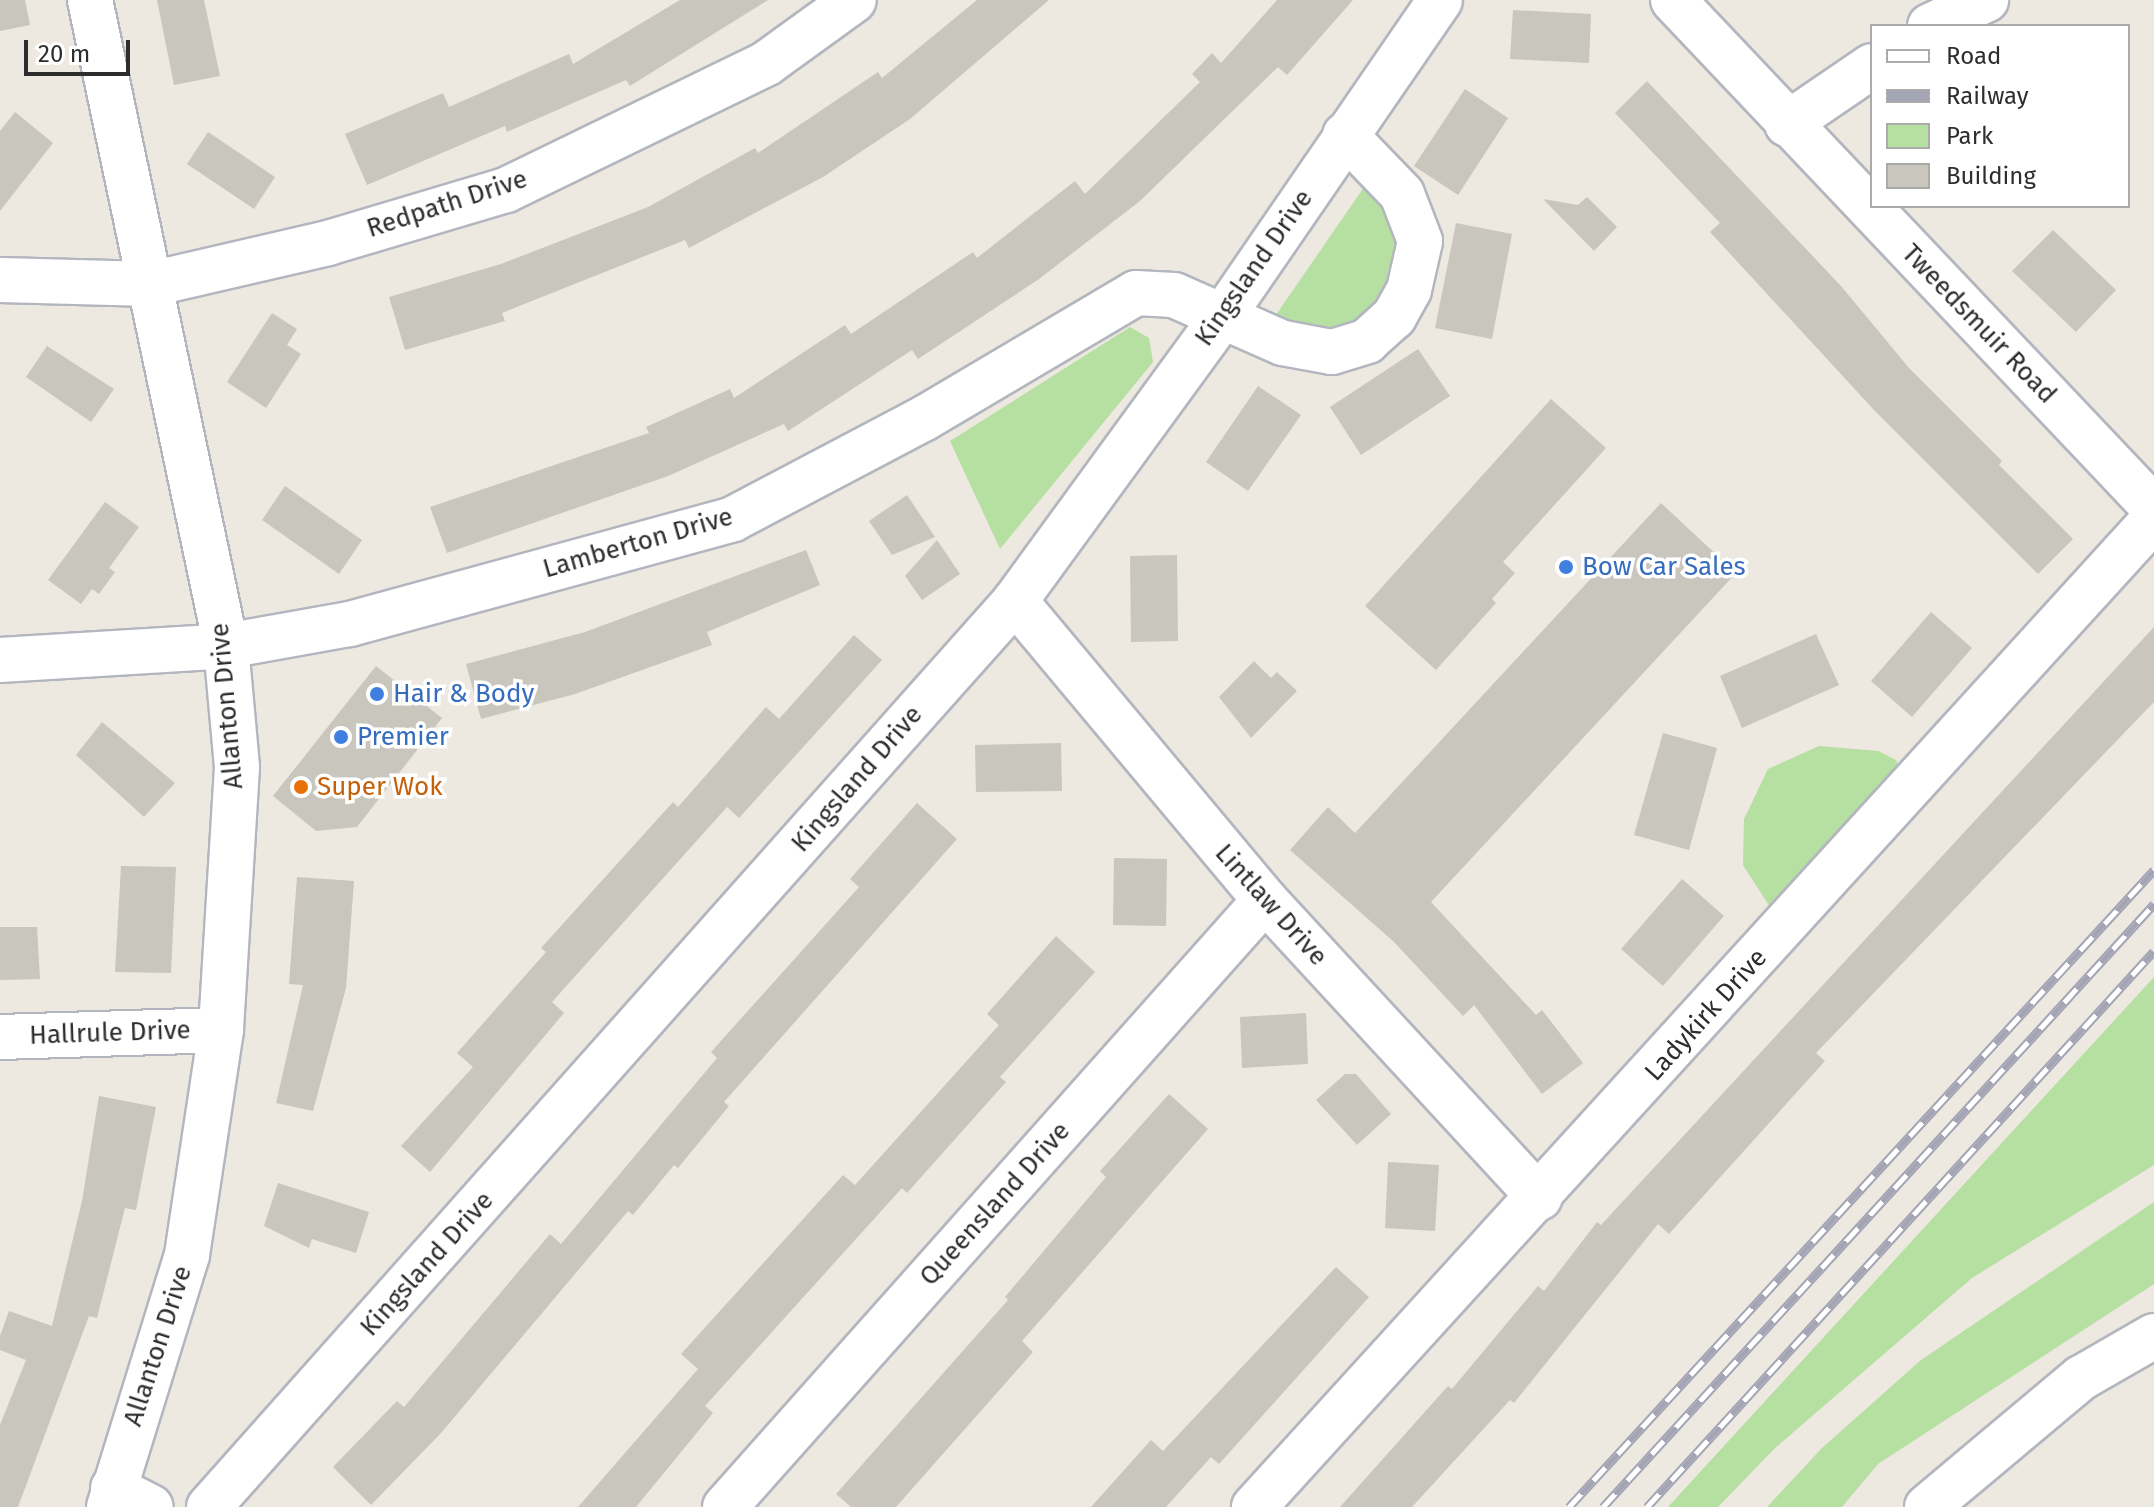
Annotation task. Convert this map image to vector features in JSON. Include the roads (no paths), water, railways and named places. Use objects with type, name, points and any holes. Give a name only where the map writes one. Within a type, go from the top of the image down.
[{"type":"street","name":"Allanton Drive","points":[[90,0],[226,646],[237,767],[221,1030],[187,1255],[124,1501]]},
{"type":"street","name":"Redpath Drive","points":[[0,280],[151,284],[328,243],[506,190],[767,63],[854,0]]},
{"type":"street","name":"Kingsland Drive","points":[[209,1507],[1015,601],[1223,316],[1440,0]]},
{"type":"street","name":"Tweedsmuir Road","points":[[1673,0],[1787,124],[2154,508]]},
{"type":"street","points":[[1934,24],[1986,0]]},
{"type":"street","points":[[1787,124],[1870,67]]},
{"type":"street","name":"Lamberton Drive","points":[[0,660],[226,646],[350,624],[733,519],[923,419],[1136,293],[1174,295],[1283,343],[1332,352],[1367,341],[1394,317],[1409,290],[1420,241],[1402,194],[1345,135]]},
{"type":"street","name":"Ladykirk Drive","points":[[1254,1507],[1540,1198],[2154,519]]},
{"type":"street","name":"Lintlaw Drive","points":[[1015,601],[1265,900],[1540,1198]]},
{"type":"street","name":"Queensland Drive","points":[[725,1507],[1265,900]]},
{"type":"street","name":"Hallrule Drive","points":[[0,1037],[221,1030]]},
{"type":"street","points":[[1927,1507],[2081,1378],[2154,1336]]},
{"type":"railway","points":[[1569,1507],[2154,870]]},
{"type":"railway","points":[[1603,1507],[2154,904]]},
{"type":"railway","points":[[1647,1507],[2154,951]]},
{"type":"place","name":"Bow Car Sales","points":[[1566,567]]},
{"type":"place","name":"Hair & Body","points":[[377,694]]},
{"type":"place","name":"Premier","points":[[341,737]]},
{"type":"place","name":"Super Wok","points":[[301,787]]}]
